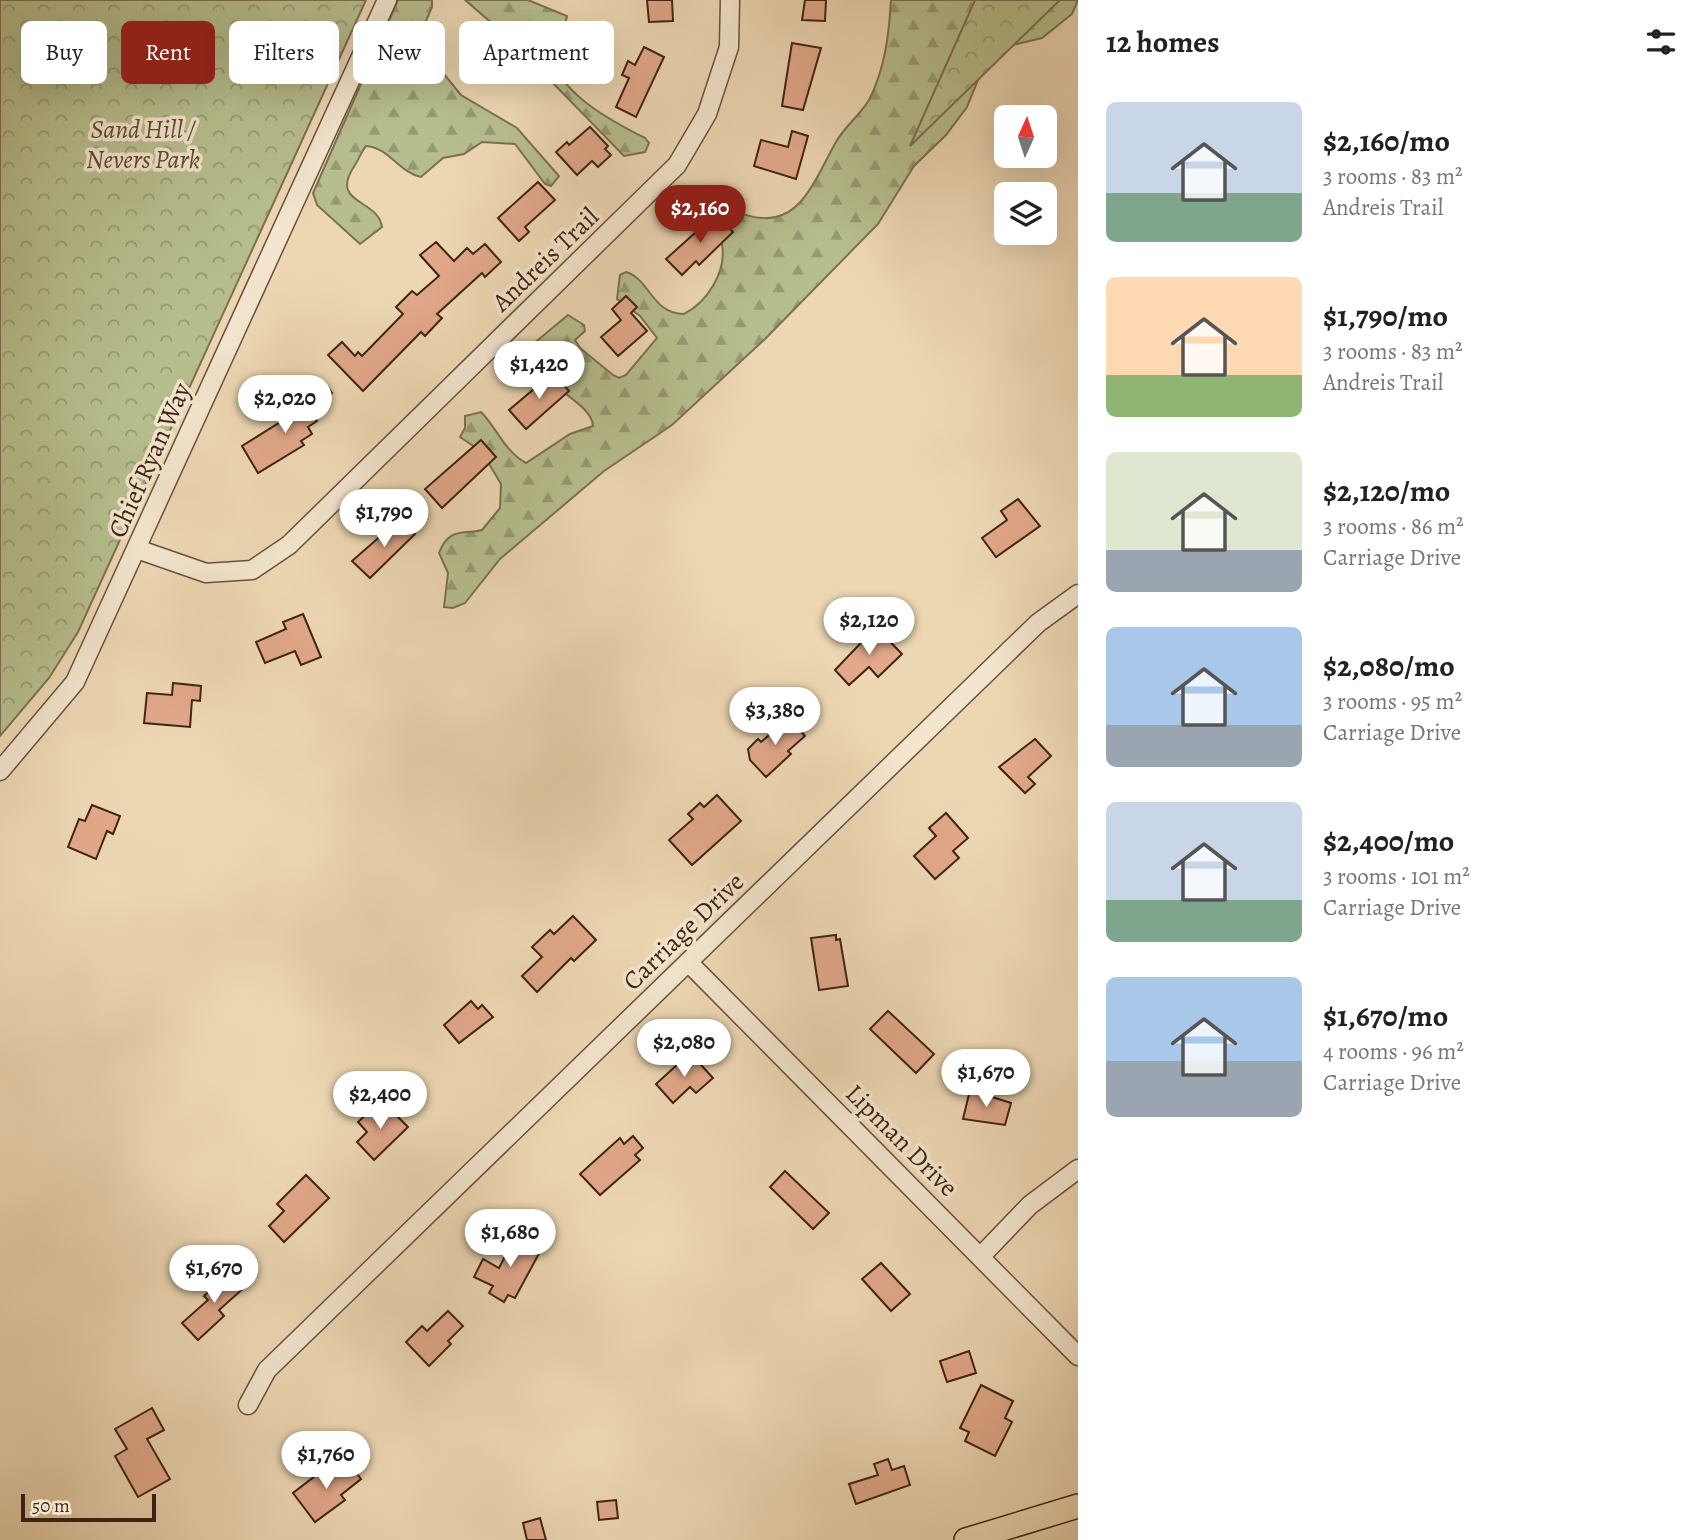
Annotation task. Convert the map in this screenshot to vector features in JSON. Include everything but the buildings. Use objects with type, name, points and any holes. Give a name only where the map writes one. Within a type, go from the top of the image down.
[{"type":"main road","points":[[966,1540],[1078,1506]]},
{"type":"street","name":"Chief Ryan Way","points":[[0,771],[75,682],[387,0]]},
{"type":"street","name":"Andreis Trail","points":[[137,549],[202,573],[252,570],[289,545],[677,165],[707,114],[729,47],[730,0]]},
{"type":"street","name":"Carriage Drive","points":[[248,1405],[267,1370],[1038,623],[1078,594]]},
{"type":"street","name":"Lipman Drive","points":[[688,962],[1078,1356]]},
{"type":"street","points":[[981,1256],[1030,1205],[1078,1169]]},
{"type":"green space","name":"Sand Hill / Nevers Park","points":[[0,0],[366,0],[356,21],[353,21],[353,29],[339,59],[339,21],[229,21],[229,84],[328,84],[78,632],[49,678],[0,736]]},
{"type":"green space","points":[[398,0],[432,0],[426,21],[389,21]]},
{"type":"green space","points":[[465,0],[528,0],[567,16],[566,21],[489,21]]},
{"type":"green space","points":[[891,0],[1078,0],[1072,14],[1042,38],[1005,47],[980,75],[967,107],[946,135],[914,166],[878,224],[765,339],[672,425],[604,471],[500,559],[465,603],[453,608],[444,607],[448,573],[439,553],[443,545],[447,539],[457,534],[482,530],[500,508],[501,484],[482,452],[460,437],[465,428],[465,416],[481,412],[512,453],[526,463],[570,434],[593,426],[590,416],[582,407],[549,381],[540,370],[533,359],[532,345],[568,315],[584,325],[585,331],[575,340],[580,348],[613,375],[619,378],[626,375],[657,338],[640,316],[617,299],[620,275],[626,272],[634,276],[658,303],[673,312],[684,314],[700,302],[713,285],[723,255],[720,239],[711,225],[682,215],[680,209],[696,190],[708,186],[732,208],[754,217],[776,217],[789,212],[799,203],[816,180],[840,136],[869,100],[885,51]]},
{"type":"green space","points":[[975,0],[1060,0],[910,146]]},
{"type":"green space","points":[[445,75],[461,95],[517,128],[559,176],[551,186],[545,184],[515,144],[482,142],[464,154],[443,158],[421,177],[407,171],[374,147],[366,146],[348,178],[347,187],[351,195],[379,218],[382,227],[360,244],[317,205],[313,193],[361,84],[445,84]]},
{"type":"green space","points":[[554,84],[567,84],[588,104],[649,143],[645,152],[624,156]]}]
